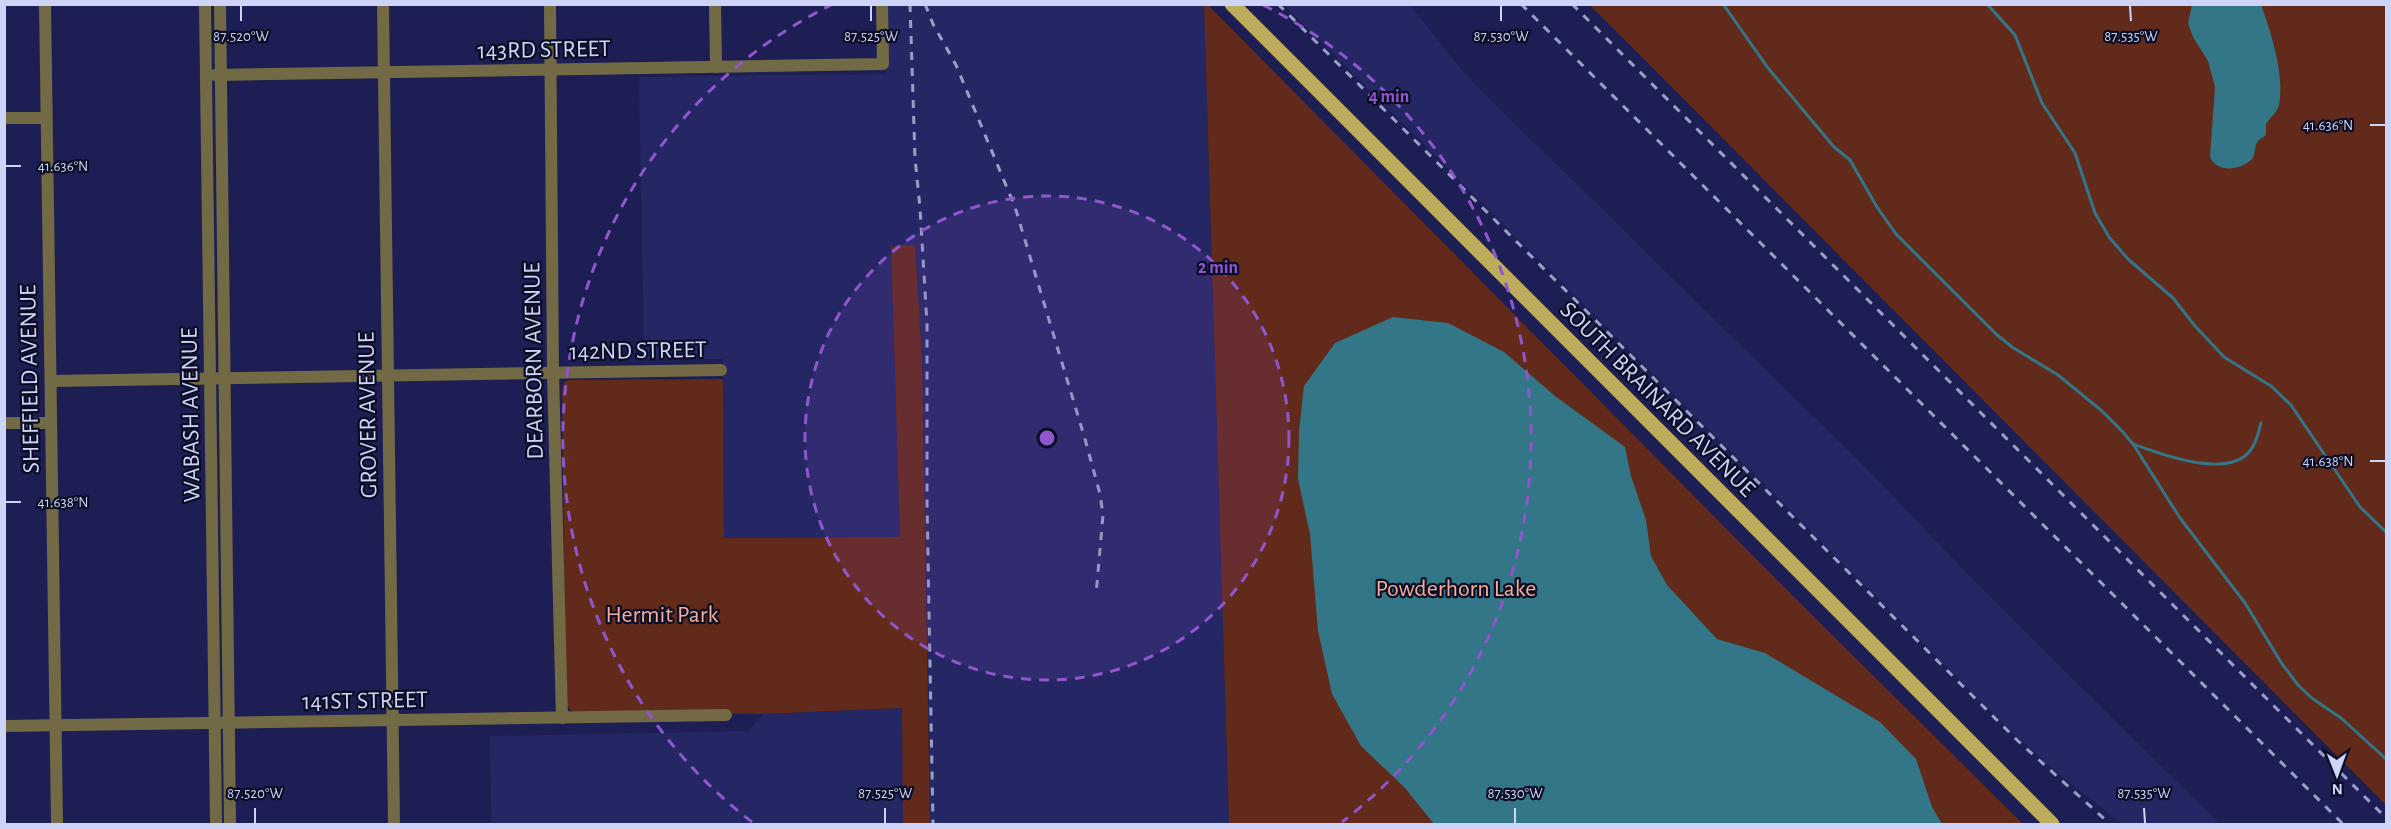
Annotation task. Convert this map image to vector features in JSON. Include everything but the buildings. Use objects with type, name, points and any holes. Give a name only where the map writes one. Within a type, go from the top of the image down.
[{"type":"main road","name":"SOUTH BRAINARD AVENUE","points":[[1232,4],[2052,825]]},
{"type":"street","name":"SHEFFIELD AVENUE","points":[[45,4],[57,825]]},
{"type":"street","name":"WABASH AVENUE","points":[[206,4],[216,825]]},
{"type":"street","name":"WABASH AVENUE","points":[[220,4],[230,825]]},
{"type":"street","name":"GROVER AVENUE","points":[[383,4],[394,825]]},
{"type":"street","name":"DEARBORN AVENUE","points":[[550,4],[554,373],[562,717]]},
{"type":"street","points":[[715,4],[716,67]]},
{"type":"street","name":"143RD STREET","points":[[206,75],[883,64],[882,4]]},
{"type":"street","points":[[4,118],[46,118]]},
{"type":"street","name":"142ND STREET","points":[[51,381],[722,370]]},
{"type":"street","points":[[4,423],[51,423]]},
{"type":"street","name":"141ST STREET","points":[[4,726],[726,715]]},
{"type":"shaded area","points":[[887,5],[1204,5],[1229,824],[930,824],[922,359],[915,246],[891,246],[900,537],[724,538],[723,359],[644,359],[639,77],[885,74],[888,68]]},
{"type":"shaded area","points":[[1284,5],[1410,5],[1460,68],[1499,108],[1872,474],[1983,590],[2220,824],[2122,824],[2055,771],[2013,733]]},
{"type":"shaded area","points":[[2192,5],[2261,5],[2273,41],[2279,68],[2279,105],[2266,124],[2266,135],[2257,143],[2252,159],[2236,168],[2218,166],[2210,157],[2215,87],[2208,61],[2193,37],[2188,23]]},
{"type":"shaded area","name":"Powderhorn Lake","points":[[1393,317],[1448,323],[1504,352],[1555,396],[1625,447],[1631,476],[1646,520],[1651,556],[1667,585],[1717,639],[1765,653],[1880,722],[1916,759],[1932,807],[1942,824],[1434,824],[1405,788],[1361,746],[1332,694],[1318,631],[1310,534],[1298,479],[1299,431],[1304,386],[1335,343]]},
{"type":"shaded area","points":[[903,708],[903,824],[491,824],[490,736],[749,731],[763,714]]},
{"type":"green space","name":"Powderhorn Lake","points":[[1204,5],[1208,5],[1792,595],[2023,824],[1229,824]]},
{"type":"green space","points":[[1590,5],[2386,5],[2386,805]]},
{"type":"green space","name":"Hermit Park","points":[[915,245],[922,359],[930,824],[903,824],[902,708],[763,714],[572,711],[566,705],[562,388],[564,382],[569,380],[723,379],[724,538],[900,537],[891,246]]},
{"type":"waterway","points":[[1723,4],[1768,68],[1834,147],[1850,160],[1877,207],[1896,234],[1996,334],[2012,347],[2058,375],[2102,411],[2121,430],[2133,444],[2180,518],[2245,603],[2282,664],[2298,685],[2313,699],[2341,718],[2386,759]]},
{"type":"waterway","points":[[1987,4],[2015,35],[2042,103],[2075,153],[2095,213],[2109,237],[2128,259],[2173,298],[2224,357],[2271,386],[2291,405],[2360,507],[2386,532]]},
{"type":"waterway","points":[[2133,444],[2158,453],[2205,464],[2234,462],[2245,456],[2251,449],[2261,423]]},
{"type":"railway","points":[[910,4],[915,158],[927,324],[927,503],[933,824]]},
{"type":"railway","points":[[925,4],[933,24],[956,65],[1015,207],[1085,439],[1100,494],[1103,515],[1096,595]]},
{"type":"railway","points":[[1278,4],[2018,741],[2110,824]]},
{"type":"railway","points":[[1521,4],[2343,824]]},
{"type":"railway","points":[[1572,4],[2386,818]]}]
